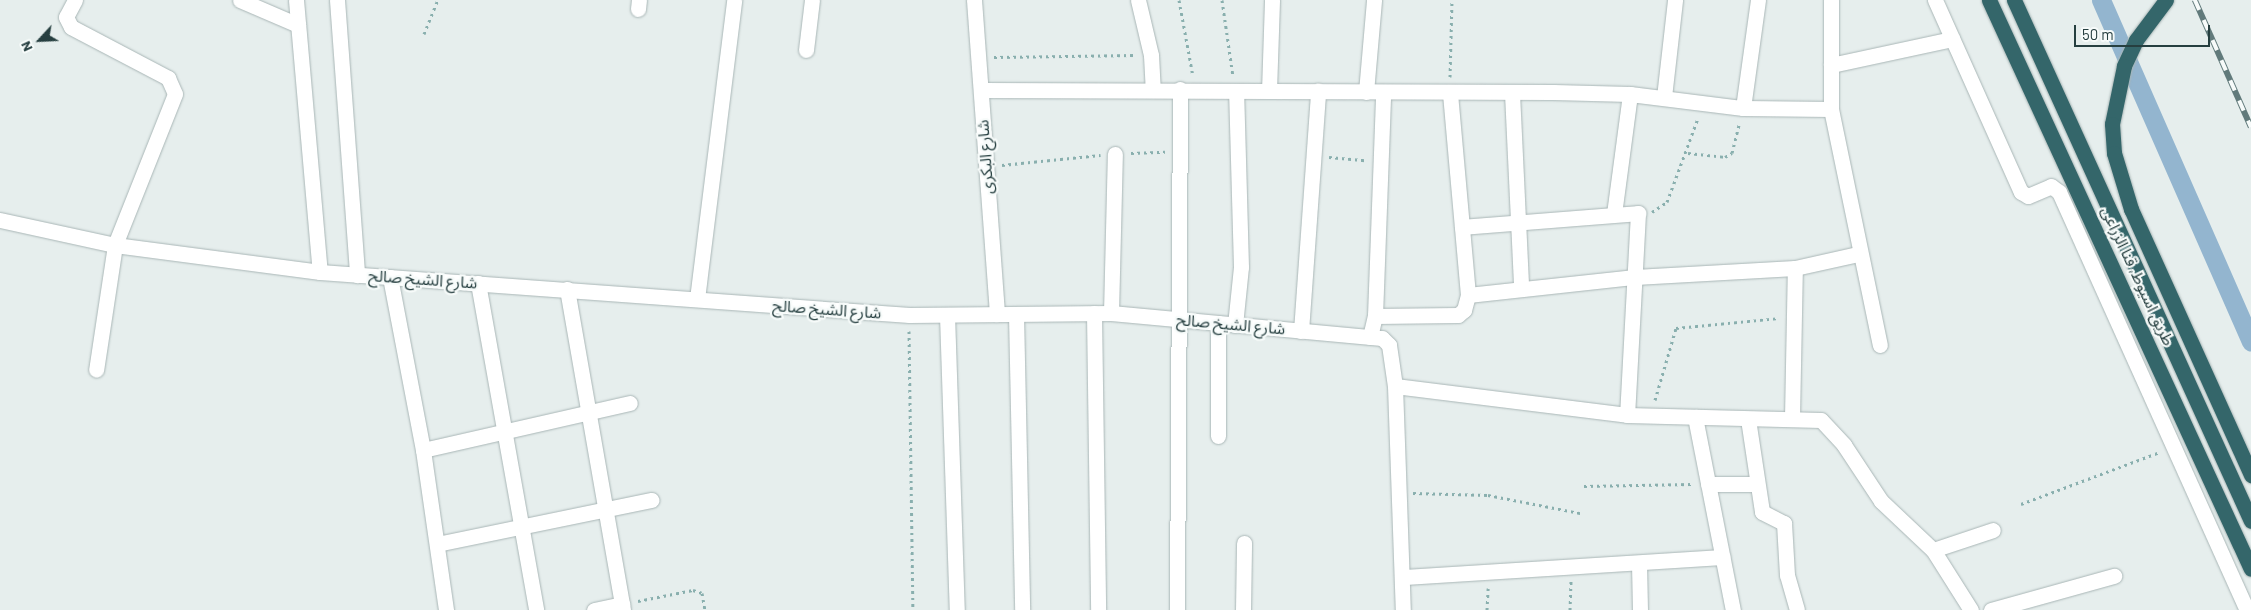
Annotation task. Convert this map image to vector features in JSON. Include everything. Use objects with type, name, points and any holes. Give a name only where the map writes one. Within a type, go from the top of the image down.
[{"type":"highway","name":"طريق اسيوط, قنا الزراعى","points":[[1989,0],[2251,569]]},
{"type":"highway","name":"طريق اسيوط, قنا الزراعى","points":[[2014,0],[2251,521]]},
{"type":"highway","points":[[2166,0],[2136,40],[2116,95],[2114,153],[2130,210],[2251,475]]},
{"type":"street","points":[[75,0],[66,17],[70,27],[174,85],[172,105],[115,245],[96,370]]},
{"type":"street","points":[[240,0],[298,25]]},
{"type":"street","points":[[296,0],[320,272]]},
{"type":"street","points":[[337,0],[358,275]]},
{"type":"street","points":[[697,299],[734,0]]},
{"type":"street","points":[[806,50],[812,0]]},
{"type":"street","name":"شارع البكرى","points":[[974,0],[997,314]]},
{"type":"street","points":[[1138,0],[1151,55],[1153,88]]},
{"type":"street","points":[[1269,91],[1272,0]]},
{"type":"street","points":[[1366,92],[1374,0]]},
{"type":"street","points":[[1664,97],[1675,0]]},
{"type":"street","points":[[1743,108],[1758,0]]},
{"type":"street","points":[[1831,0],[1831,110],[1858,254],[1880,345]]},
{"type":"street","points":[[1936,0],[2021,192],[2028,196],[2051,186],[2059,192],[2247,610]]},
{"type":"street","points":[[1831,65],[1952,39]]},
{"type":"street","points":[[1177,610],[1180,88]]},
{"type":"street","points":[[981,90],[1180,88],[1236,92],[1318,91],[1450,95],[1512,93],[1630,94],[1664,97],[1701,105],[1831,110]]},
{"type":"street","points":[[1301,330],[1315,157],[1318,91]]},
{"type":"street","points":[[1235,324],[1241,267],[1236,92]]},
{"type":"street","points":[[1370,337],[1376,316],[1383,92]]},
{"type":"street","points":[[1512,93],[1521,287]]},
{"type":"street","points":[[1614,214],[1630,94]]},
{"type":"street","points":[[1376,316],[1458,315],[1468,295],[1450,95]]},
{"type":"street","points":[[1111,313],[1115,154]]},
{"type":"street","points":[[1462,227],[1517,220],[1638,213],[1627,415]]},
{"type":"street","name":"شارع الشيخ صالح","points":[[0,220],[115,245],[320,272],[909,315],[1111,313],[1370,337],[1387,342],[1395,386],[1403,493],[1403,610]]},
{"type":"street","points":[[1468,295],[1521,287],[1635,277],[1795,268],[1858,254]]},
{"type":"street","points":[[1792,418],[1797,317],[1795,268]]},
{"type":"street","points":[[390,277],[423,450],[446,610]]},
{"type":"street","points":[[478,283],[536,610]]},
{"type":"street","points":[[567,290],[604,511],[623,607],[594,610]]},
{"type":"street","points":[[1094,313],[1098,610]]},
{"type":"street","points":[[1016,314],[1022,610]]},
{"type":"street","points":[[947,315],[957,610]]},
{"type":"street","points":[[1218,323],[1218,436]]},
{"type":"street","points":[[1395,386],[1627,415],[1821,420],[1832,429],[1881,501],[1933,550],[1972,610]]},
{"type":"street","points":[[423,450],[630,403]]},
{"type":"street","points":[[1695,417],[1733,610]]},
{"type":"street","points":[[1748,419],[1756,484],[1764,514],[1781,517],[1784,523],[1787,575],[1797,610]]},
{"type":"street","points":[[1708,484],[1756,484]]},
{"type":"street","points":[[437,544],[652,500]]},
{"type":"street","points":[[1933,550],[1992,530]]},
{"type":"street","points":[[1242,610],[1244,543]]},
{"type":"street","points":[[1404,577],[1571,568],[1722,557]]},
{"type":"street","points":[[1639,563],[1640,610]]},
{"type":"street","points":[[1991,610],[2114,576]]},
{"type":"path","points":[[424,34],[438,0]]},
{"type":"path","points":[[1179,0],[1195,89]]},
{"type":"path","points":[[1222,0],[1236,92]]},
{"type":"path","points":[[1450,95],[1452,0]]},
{"type":"path","points":[[978,57],[1151,55]]},
{"type":"path","points":[[1638,213],[1656,211],[1668,202],[1688,153],[1701,105]]},
{"type":"path","points":[[1688,153],[1725,157],[1732,152],[1743,108]]},
{"type":"path","points":[[986,167],[1115,154],[1181,152]]},
{"type":"path","points":[[1315,157],[1380,160]]},
{"type":"path","points":[[909,315],[913,610]]},
{"type":"path","points":[[1650,415],[1676,328],[1685,324],[1797,317]]},
{"type":"path","points":[[2020,504],[2175,448]]},
{"type":"path","points":[[1584,486],[1708,484]]},
{"type":"path","points":[[1403,493],[1488,495],[1580,513]]},
{"type":"path","points":[[1570,610],[1571,568]]},
{"type":"path","points":[[1487,610],[1489,572]]},
{"type":"path","points":[[623,607],[693,590],[702,593],[705,610]]},
{"type":"waterway","points":[[2101,0],[2251,341]]},
{"type":"railway","points":[[2195,0],[2251,127]]}]
